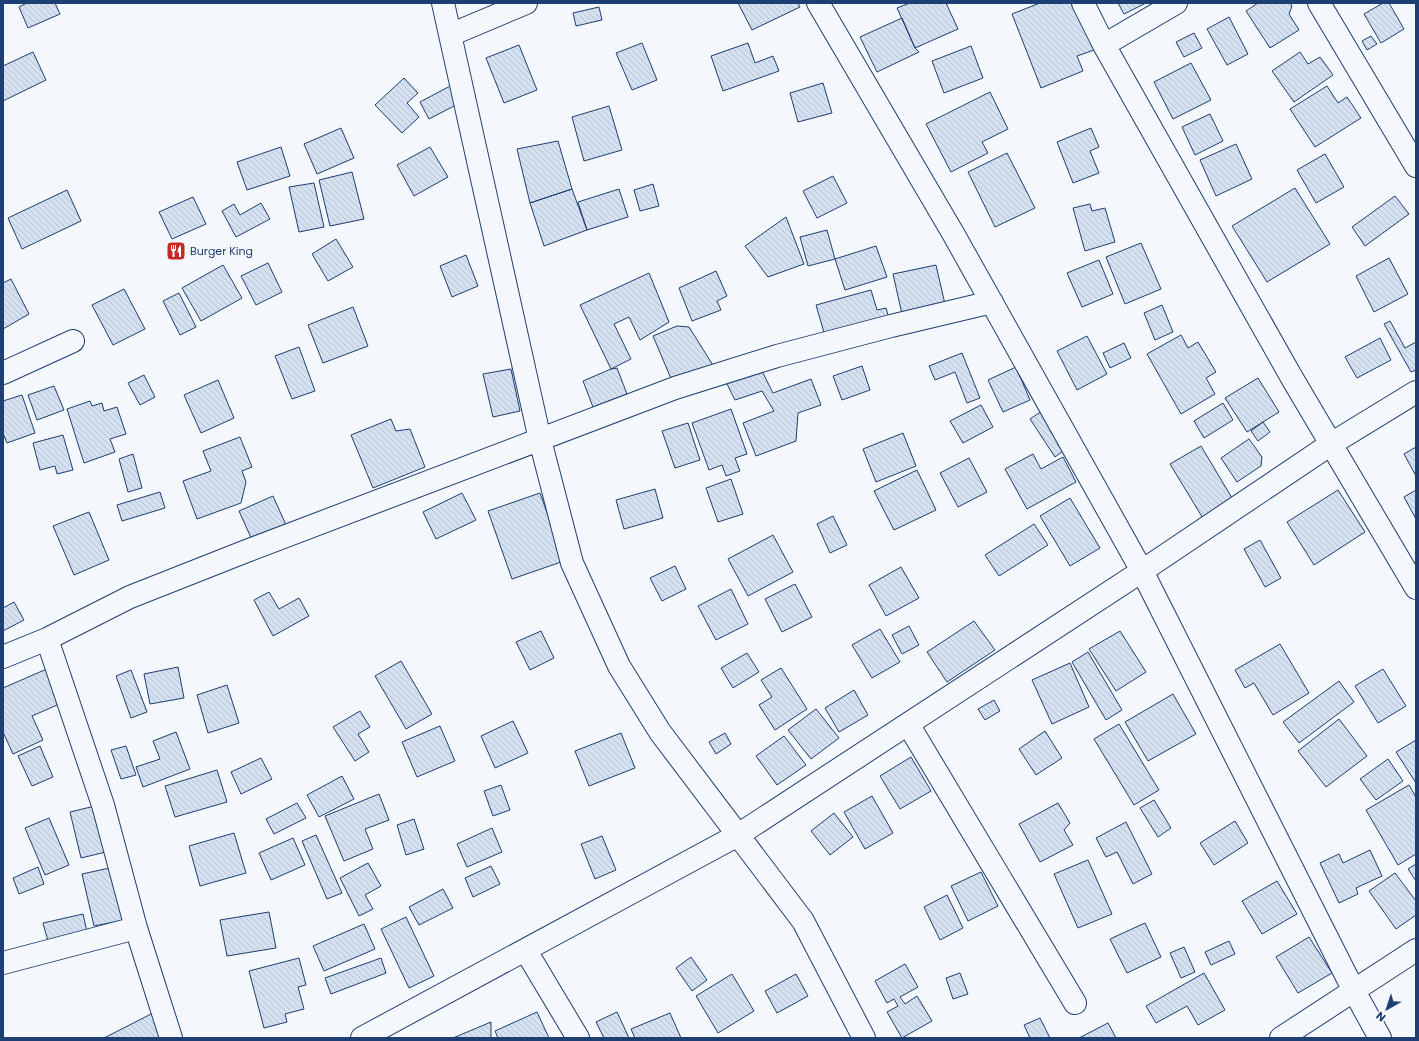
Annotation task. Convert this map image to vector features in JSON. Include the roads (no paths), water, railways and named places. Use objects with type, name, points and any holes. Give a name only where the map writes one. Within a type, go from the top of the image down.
[{"type":"street","points":[[443,3],[540,440],[572,563],[619,666],[660,732],[803,921],[864,1038]]},
{"type":"street","points":[[450,35],[526,3]]},
{"type":"street","points":[[818,3],[992,302],[1142,571],[1353,990],[1380,1038]]},
{"type":"street","points":[[1083,3],[1104,45],[1292,378],[1416,588]]},
{"type":"street","points":[[1104,45],[1176,3]]},
{"type":"street","points":[[1319,3],[1416,166]]},
{"type":"street","points":[[3,657],[47,639],[130,597],[368,504],[675,388],[763,360],[891,326],[992,302]]},
{"type":"street","points":[[3,373],[73,341]]},
{"type":"street","points":[[362,1038],[526,951],[738,835],[1142,571],[1331,444],[1416,392]]},
{"type":"street","points":[[47,639],[104,805],[136,928],[171,1038]]},
{"type":"street","points":[[908,724],[1075,1003]]},
{"type":"street","points":[[3,964],[136,928]]},
{"type":"street","points":[[1281,1038],[1416,950]]},
{"type":"street","points":[[526,951],[578,1038]]},
{"type":"place","name":"Burger King","points":[[176,251]]}]
